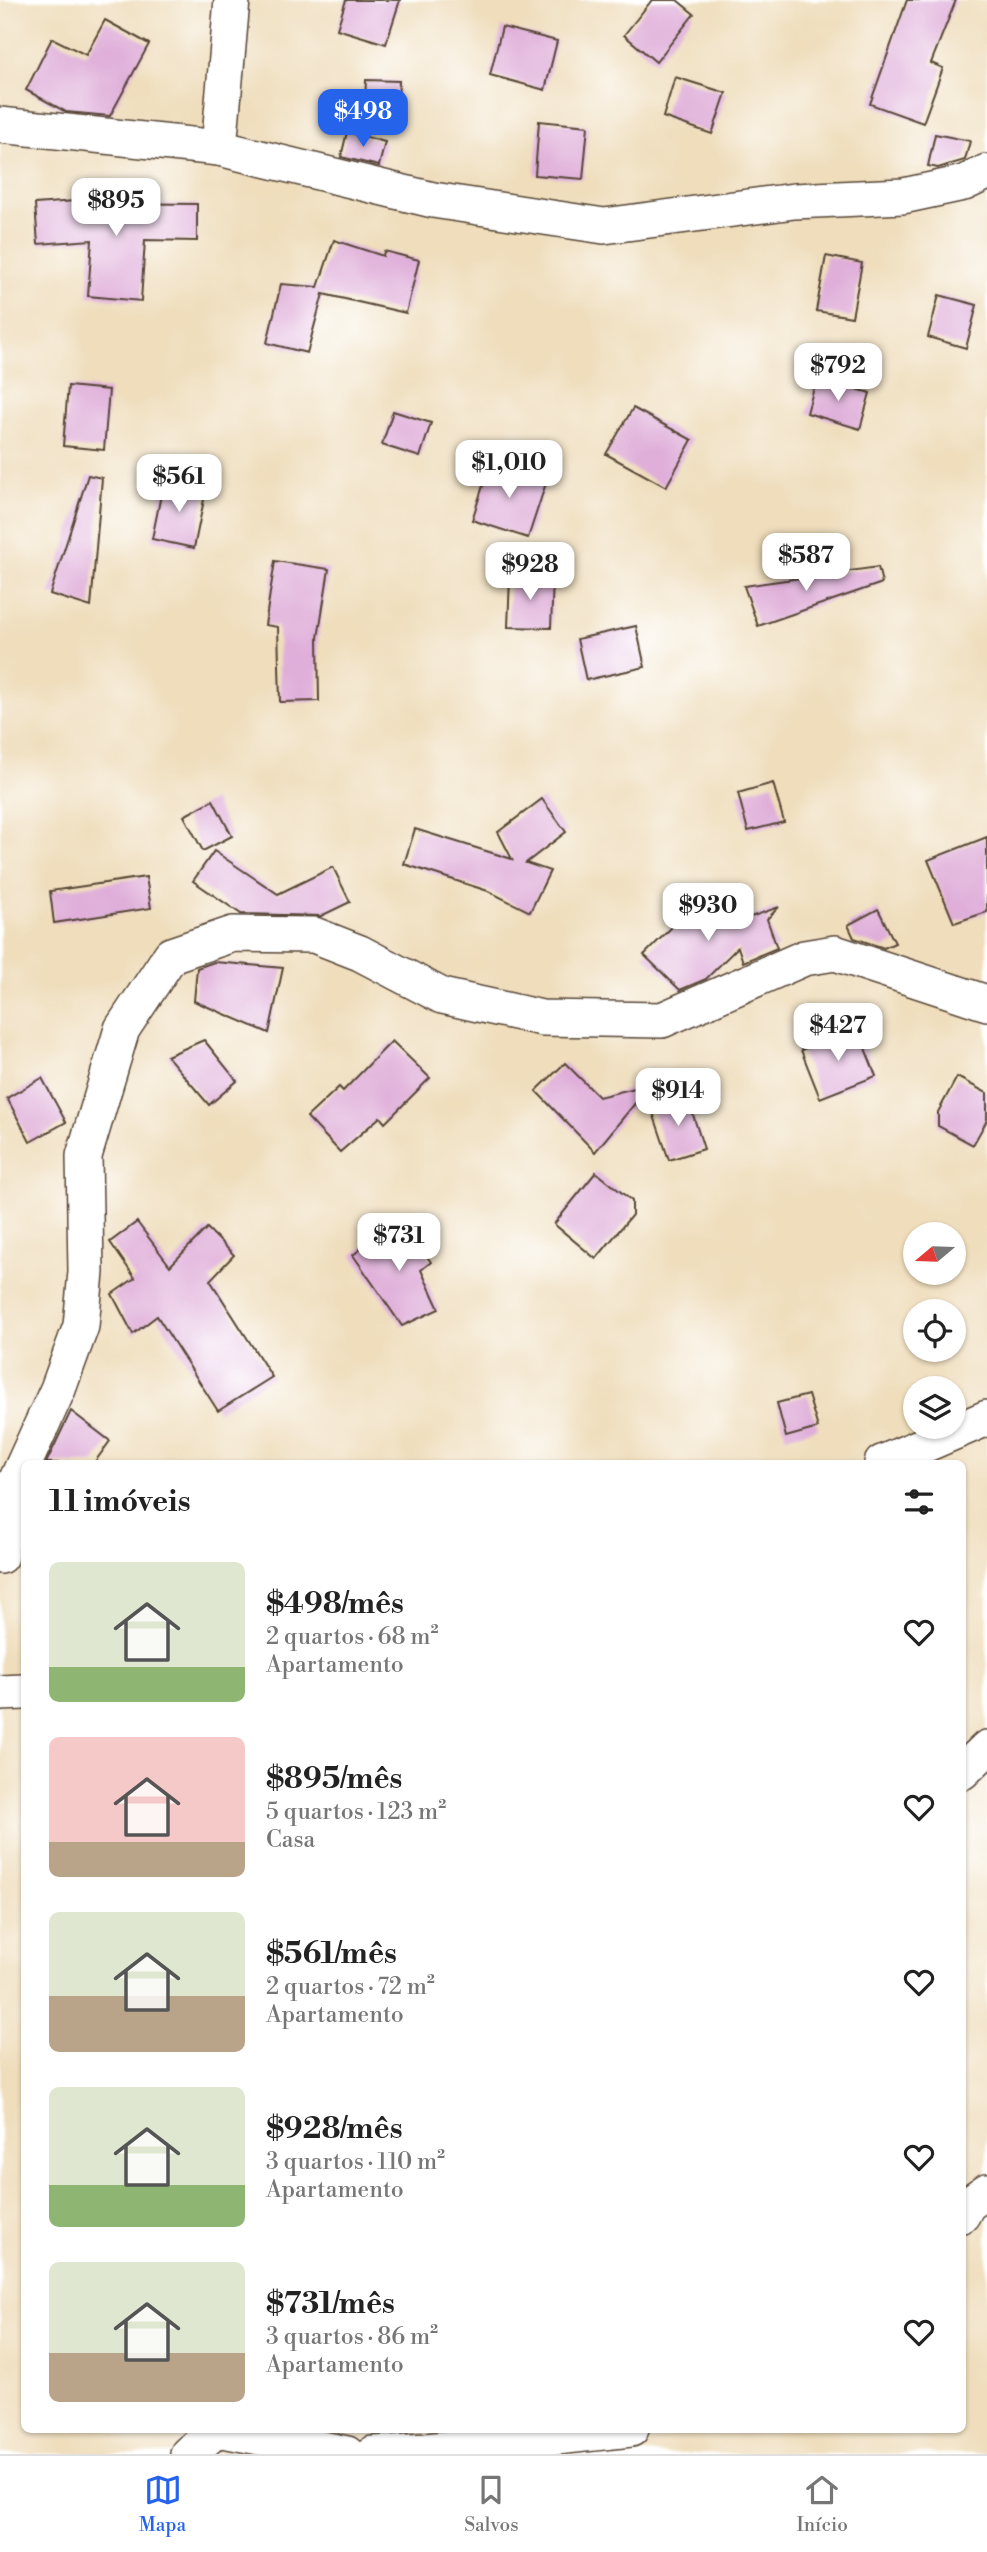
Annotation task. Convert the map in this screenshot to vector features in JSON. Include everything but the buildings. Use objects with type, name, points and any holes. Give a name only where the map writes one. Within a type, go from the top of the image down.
[{"type":"street","points":[[219,148],[232,0]]},
{"type":"street","points":[[0,125],[219,148],[433,200],[604,226],[794,201],[903,196],[964,183],[987,172]]},
{"type":"street","points":[[26,1460],[58,1389],[81,1326],[86,1272],[84,1156],[122,1029],[171,955],[233,934],[314,935],[360,953],[442,996],[542,1018],[662,1020],[804,958],[835,953],[987,1003]]},
{"type":"street","points":[[890,1460],[987,1418]]},
{"type":"street","points":[[0,1556],[8,1499],[21,1470]]},
{"type":"street","points":[[0,1693],[21,1692]]},
{"type":"street","points":[[966,1768],[987,1748]]},
{"type":"street","points":[[188,2454],[212,2433]]},
{"type":"street","points":[[238,2433],[347,2454]]},
{"type":"street","points":[[373,2454],[594,2433]]}]
